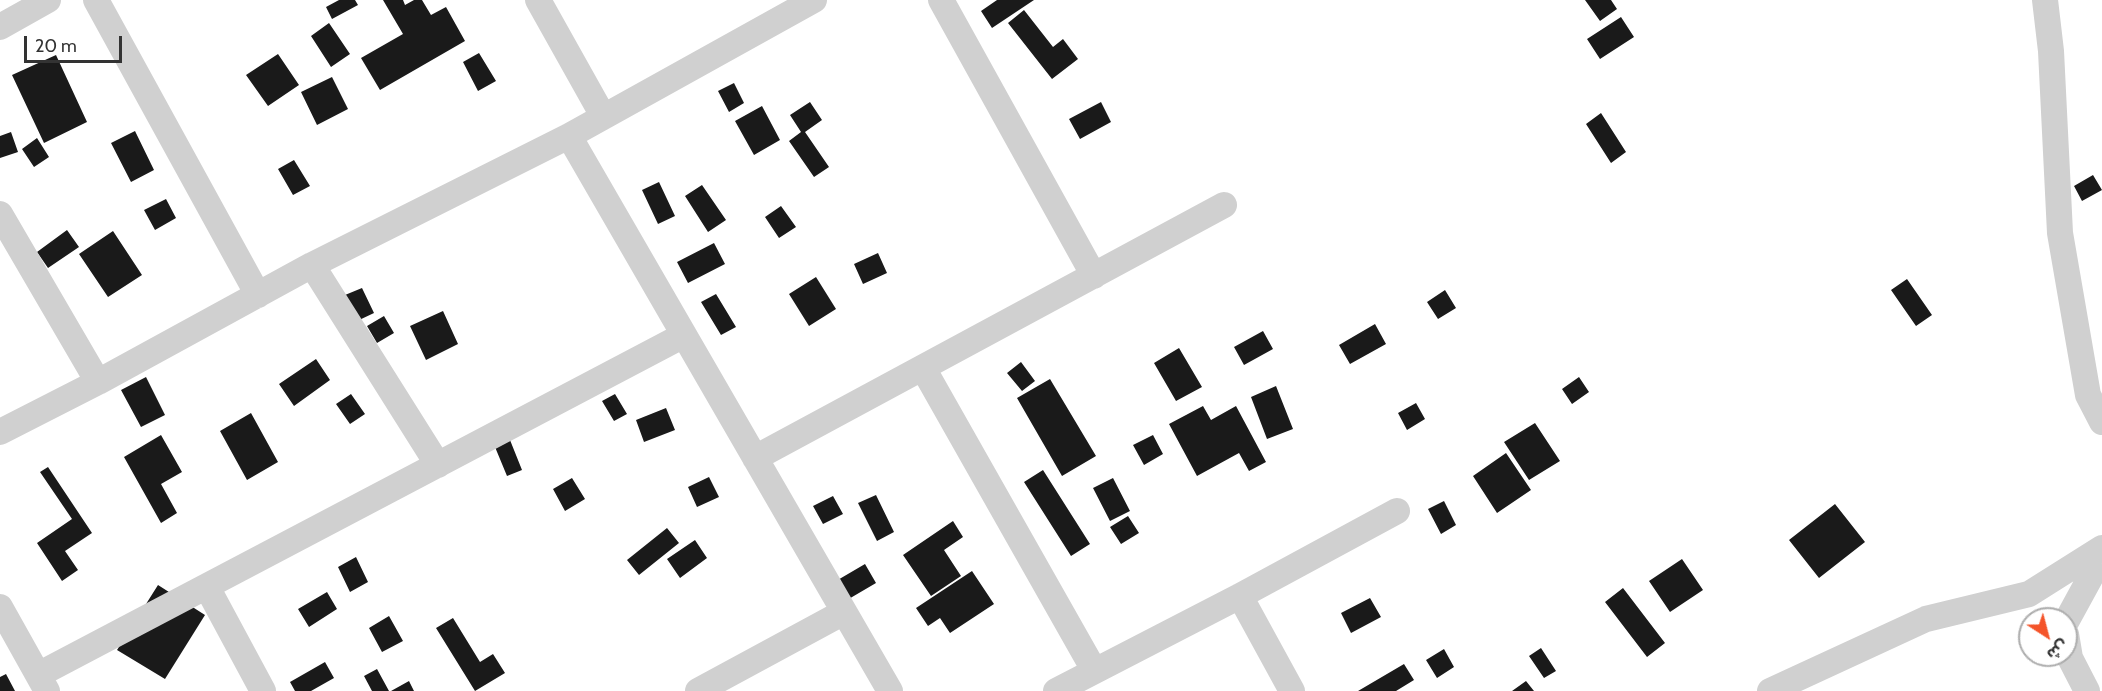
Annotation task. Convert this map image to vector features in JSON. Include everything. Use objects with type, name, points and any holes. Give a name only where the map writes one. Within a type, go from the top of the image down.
[{"type":"street","points":[[0,27],[48,0]]},
{"type":"street","points":[[96,0],[258,295]]},
{"type":"street","points":[[538,0],[603,116]]},
{"type":"street","points":[[0,432],[98,382],[312,265],[569,136],[814,0]]},
{"type":"street","points":[[941,0],[1094,276]]},
{"type":"street","points":[[2045,0],[2051,51],[2060,233],[2088,395],[2102,422]]},
{"type":"street","points":[[569,136],[890,691]]},
{"type":"street","points":[[755,458],[1224,205]]},
{"type":"street","points":[[0,214],[98,382]]},
{"type":"street","points":[[312,265],[438,465]]},
{"type":"street","points":[[0,607],[42,683],[207,587],[684,335]]},
{"type":"street","points":[[922,368],[1095,670]]},
{"type":"street","points":[[1056,691],[1240,596],[1396,511]]},
{"type":"street","points":[[1770,691],[1926,619],[2029,594],[2102,548]]},
{"type":"street","points":[[2074,607],[2102,556]]},
{"type":"street","points":[[207,587],[263,691]]},
{"type":"street","points":[[1240,596],[1292,691]]},
{"type":"street","points":[[698,691],[844,612]]},
{"type":"street","points":[[2074,667],[2086,691]]},
{"type":"building","points":[[339,0],[355,0],[358,5],[332,19],[326,7]]},
{"type":"building","points":[[383,0],[403,0],[405,5],[414,0],[422,0],[431,15],[446,7],[465,41],[380,90],[361,58],[403,34]]},
{"type":"building","points":[[997,0],[1034,0],[992,28],[981,11]]},
{"type":"building","points":[[1585,0],[1611,0],[1617,9],[1600,21]]},
{"type":"building","points":[[1024,10],[1053,47],[1063,39],[1078,59],[1052,79],[1008,23]]},
{"type":"building","points":[[1621,17],[1634,37],[1600,59],[1587,39]]},
{"type":"building","points":[[329,23],[350,54],[331,67],[311,36]]},
{"type":"building","points":[[479,53],[496,81],[478,91],[463,62]]},
{"type":"building","points":[[278,54],[299,85],[268,106],[246,75]]},
{"type":"building","points":[[56,55],[87,122],[44,143],[12,75]]},
{"type":"building","points":[[332,77],[348,109],[317,125],[301,92]]},
{"type":"building","points":[[734,83],[744,103],[729,112],[718,91]]},
{"type":"building","points":[[810,102],[822,120],[805,132],[829,167],[814,177],[789,141],[801,132],[790,115]]},
{"type":"building","points":[[1101,102],[1111,122],[1080,139],[1069,119]]},
{"type":"building","points":[[762,106],[780,140],[754,155],[735,121]]},
{"type":"building","points":[[1601,113],[1626,152],[1611,163],[1586,124]]},
{"type":"building","points":[[135,131],[154,170],[131,182],[111,143]]},
{"type":"building","points":[[11,132],[18,152],[0,158],[0,136]]},
{"type":"building","points":[[37,138],[49,157],[34,167],[22,149]]},
{"type":"building","points":[[294,160],[310,186],[293,195],[278,169]]},
{"type":"building","points":[[2093,175],[2102,190],[2082,201],[2074,186]]},
{"type":"building","points":[[659,182],[675,216],[658,224],[642,190]]},
{"type":"building","points":[[702,185],[726,220],[708,232],[685,196]]},
{"type":"building","points":[[166,199],[176,218],[155,230],[144,210]]},
{"type":"building","points":[[781,206],[796,227],[779,238],[765,217]]},
{"type":"building","points":[[67,230],[79,247],[48,268],[37,252]]},
{"type":"building","points":[[113,231],[142,275],[108,297],[79,254]]},
{"type":"building","points":[[714,243],[725,264],[688,283],[677,262]]},
{"type":"building","points":[[878,253],[887,273],[863,284],[854,264]]},
{"type":"building","points":[[816,277],[836,309],[809,326],[789,294]]},
{"type":"building","points":[[1907,279],[1932,315],[1916,326],[1891,290]]},
{"type":"building","points":[[362,288],[374,313],[357,321],[345,295]]},
{"type":"building","points":[[1445,290],[1456,308],[1438,319],[1427,302]]},
{"type":"building","points":[[716,294],[736,327],[721,335],[701,302]]},
{"type":"building","points":[[443,311],[458,344],[426,360],[410,326]]},
{"type":"building","points":[[384,316],[394,333],[377,343],[367,326]]},
{"type":"building","points":[[1375,324],[1386,344],[1350,364],[1339,345]]},
{"type":"building","points":[[1263,331],[1273,349],[1244,365],[1234,347]]},
{"type":"building","points":[[1179,348],[1202,387],[1176,401],[1154,363]]},
{"type":"building","points":[[316,359],[330,380],[294,406],[279,384]]},
{"type":"building","points":[[1021,362],[1035,381],[1022,391],[1007,373]]},
{"type":"building","points":[[146,377],[165,415],[141,427],[121,390]]},
{"type":"building","points":[[1579,377],[1589,392],[1572,404],[1562,389]]},
{"type":"building","points":[[1050,379],[1096,456],[1062,476],[1017,398]]},
{"type":"building","points":[[1276,386],[1293,429],[1267,439],[1251,397]]},
{"type":"building","points":[[351,394],[365,414],[350,424],[336,404]]},
{"type":"building","points":[[615,394],[627,414],[614,421],[602,401]]},
{"type":"building","points":[[1416,403],[1425,419],[1407,430],[1398,413]]},
{"type":"building","points":[[1203,406],[1211,420],[1236,406],[1266,462],[1249,471],[1239,453],[1197,476],[1169,424]]},
{"type":"building","points":[[666,408],[675,430],[644,442],[636,420]]},
{"type":"building","points":[[251,413],[278,462],[247,480],[220,431]]},
{"type":"building","points":[[1535,423],[1560,461],[1529,480],[1504,442]]},
{"type":"building","points":[[161,435],[182,472],[161,484],[177,513],[161,523],[124,457]]},
{"type":"building","points":[[1153,435],[1163,454],[1144,465],[1133,445]]},
{"type":"building","points":[[510,440],[522,470],[507,476],[495,447]]},
{"type":"building","points":[[1506,453],[1531,490],[1497,513],[1473,476]]},
{"type":"building","points":[[48,467],[92,533],[65,551],[78,570],[62,581],[37,543],[72,519],[40,472]]},
{"type":"building","points":[[1043,470],[1090,544],[1071,556],[1024,482]]},
{"type":"building","points":[[709,477],[719,497],[697,507],[688,487]]},
{"type":"building","points":[[572,478],[585,499],[565,511],[553,489]]},
{"type":"building","points":[[1113,478],[1130,511],[1110,521],[1093,488]]},
{"type":"building","points":[[876,495],[894,532],[877,541],[858,503]]},
{"type":"building","points":[[833,496],[843,514],[823,524],[813,506]]},
{"type":"building","points":[[1444,501],[1456,525],[1441,534],[1428,509]]},
{"type":"building","points":[[1835,504],[1865,542],[1819,578],[1789,540]]},
{"type":"building","points":[[1128,516],[1139,533],[1121,544],[1110,527]]},
{"type":"building","points":[[953,521],[963,537],[944,550],[961,576],[931,596],[903,555]]},
{"type":"building","points":[[667,528],[679,543],[639,575],[627,560]]},
{"type":"building","points":[[695,540],[707,558],[680,578],[667,559]]},
{"type":"building","points":[[356,557],[368,582],[350,592],[338,567]]},
{"type":"building","points":[[1682,559],[1703,590],[1670,612],[1649,581]]},
{"type":"building","points":[[865,564],[876,583],[847,600],[836,581]]},
{"type":"building","points":[[972,571],[994,604],[950,633],[940,618],[928,626],[916,608]]},
{"type":"building","points":[[158,585],[205,615],[165,679],[117,650]]},
{"type":"building","points":[[1623,588],[1665,643],[1647,657],[1605,602]]},
{"type":"building","points":[[327,592],[337,609],[309,627],[298,609]]},
{"type":"building","points":[[1370,598],[1381,617],[1351,633],[1341,613]]},
{"type":"building","points":[[389,616],[403,641],[382,652],[369,628]]},
{"type":"building","points":[[453,618],[480,662],[493,654],[505,673],[475,691],[436,628]]},
{"type":"building","points":[[1541,648],[1556,671],[1544,678],[1529,656]]},
{"type":"building","points":[[1444,649],[1454,667],[1437,678],[1426,660]]},
{"type":"building","points":[[325,662],[334,678],[311,691],[295,691],[290,682]]},
{"type":"building","points":[[1404,664],[1414,680],[1396,691],[1358,691]]},
{"type":"building","points":[[377,669],[389,691],[372,691],[364,676]]},
{"type":"building","points":[[6,674],[15,691],[0,691],[0,677]]},
{"type":"building","points":[[409,681],[414,691],[391,691]]},
{"type":"building","points":[[1526,681],[1534,691],[1512,691]]}]
